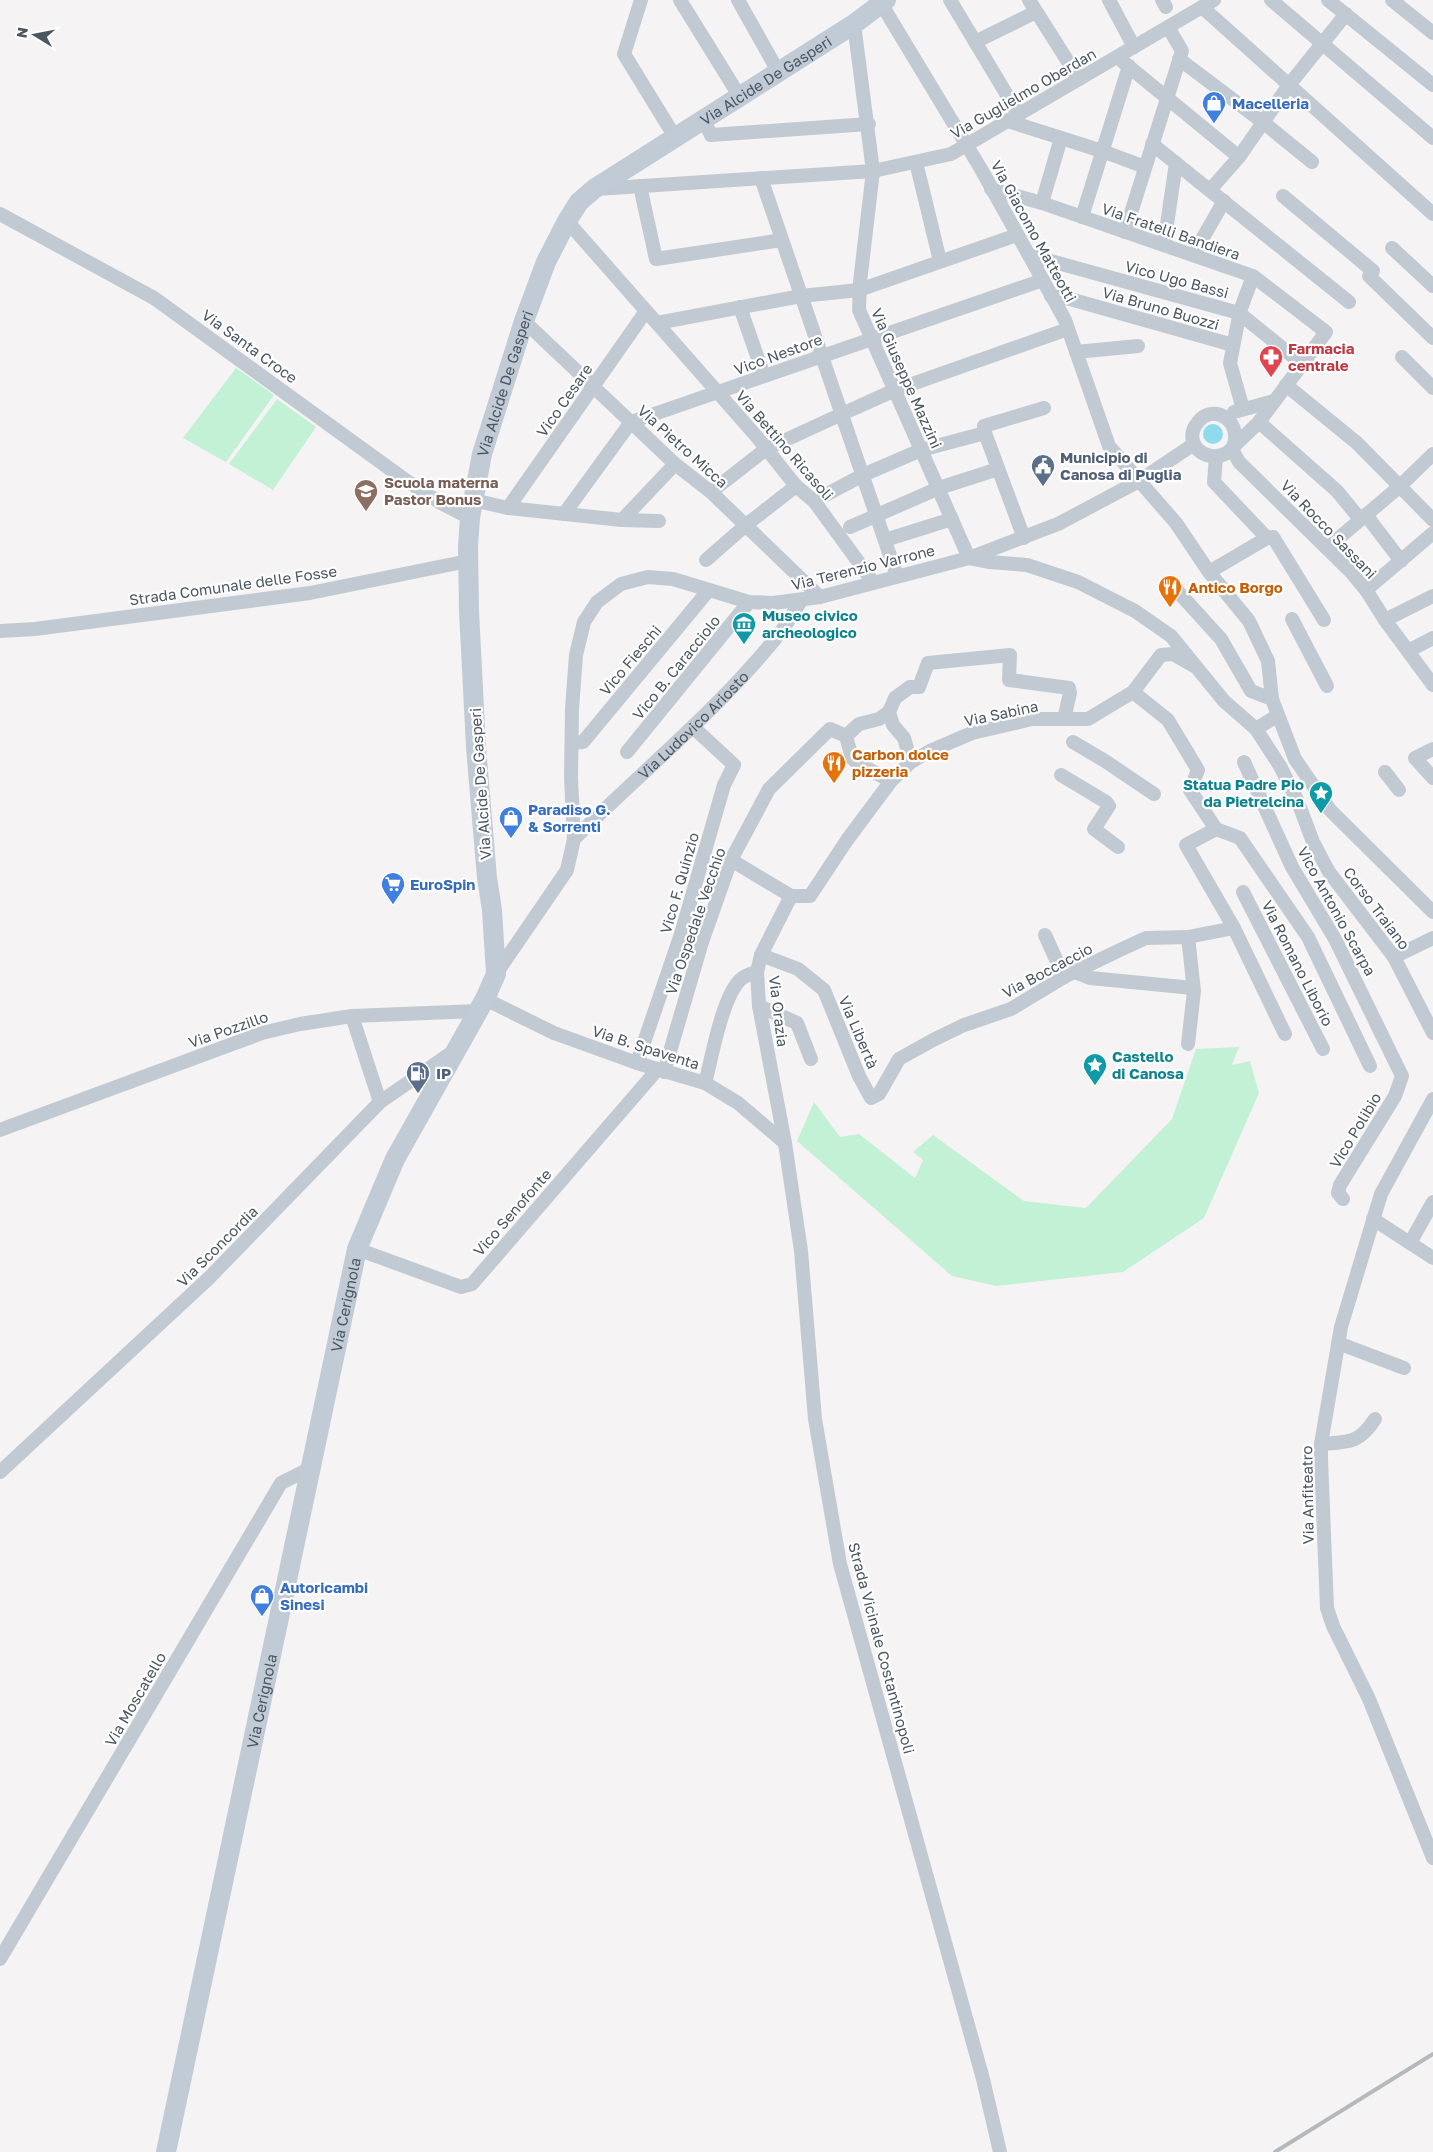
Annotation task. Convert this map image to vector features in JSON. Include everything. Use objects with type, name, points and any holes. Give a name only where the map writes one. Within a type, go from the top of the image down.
[{"type":"street","points":[[641,0],[624,54],[675,137]]},
{"type":"street","points":[[680,0],[740,97]]},
{"type":"street","points":[[738,0],[779,72]]},
{"type":"street","points":[[950,0],[975,42],[1014,118],[1060,138],[1145,167]]},
{"type":"street","points":[[1109,0],[1134,48]]},
{"type":"street","points":[[1271,0],[1433,138]]},
{"type":"street","points":[[1328,0],[1433,85]]},
{"type":"street","points":[[1392,0],[1433,33]]},
{"type":"street","name":"Via Alcide De Gasperi","points":[[496,974],[492,910],[487,878],[476,747],[468,561],[472,509],[482,454],[524,321],[546,262],[579,202],[594,189],[675,137],[704,121],[854,24],[882,1]]},
{"type":"street","name":"Via Giacomo Matteotti","points":[[882,1],[1029,255],[1068,329],[1109,446],[1176,523],[1209,572],[1249,621],[1268,661],[1272,700],[1295,759],[1330,810],[1433,912]]},
{"type":"street","points":[[1210,2],[1289,85],[1430,211]]},
{"type":"street","name":"Via Guglielmo Oberdan","points":[[594,189],[874,171],[951,154],[1210,2]]},
{"type":"street","points":[[975,42],[1032,6],[1079,79]]},
{"type":"street","points":[[1210,190],[1239,157],[1289,85],[1346,14]]},
{"type":"street","name":"Via Giuseppe Mazzini","points":[[854,24],[874,171],[859,290],[859,310],[969,558]]},
{"type":"street","points":[[1124,232],[1182,51],[1168,28]]},
{"type":"street","points":[[1118,57],[1239,157]]},
{"type":"street","points":[[1179,59],[1312,162]]},
{"type":"street","points":[[1082,217],[1129,66]]},
{"type":"street","points":[[704,121],[711,135],[868,124]]},
{"type":"street","points":[[1042,203],[1060,138]]},
{"type":"street","points":[[1152,144],[1349,302]]},
{"type":"street","points":[[916,162],[940,261]]},
{"type":"street","points":[[1164,245],[1176,163]]},
{"type":"street","points":[[761,178],[898,576]]},
{"type":"street","points":[[640,186],[656,259],[782,240]]},
{"type":"street","name":"Via Fratelli Bandiera","points":[[991,188],[1042,203],[1252,276],[1326,332],[1302,364]]},
{"type":"street","points":[[1284,196],[1371,274],[1433,338]]},
{"type":"street","points":[[1193,255],[1224,202]]},
{"type":"street","name":"Via Santa Croce","points":[[0,214],[154,298],[404,479],[439,502],[472,509],[508,508],[659,522]]},
{"type":"street","name":"Via Bettino Ricasoli","points":[[567,221],[718,393],[796,486],[814,501],[873,582]]},
{"type":"street","points":[[657,323],[801,296],[859,290],[1017,235]]},
{"type":"street","points":[[1392,248],[1433,286]]},
{"type":"street","name":"Vico Ugo Bassi","points":[[1029,255],[1239,313],[1302,364]]},
{"type":"street","points":[[1242,409],[1230,363],[1239,313],[1252,276]]},
{"type":"street","name":"Vico Nestore","points":[[632,422],[821,355],[1043,280]]},
{"type":"street","name":"Via Bruno Buozzi","points":[[1051,296],[1080,302],[1233,345]]},
{"type":"street","points":[[740,307],[764,376]]},
{"type":"street","name":"Vico Cesare","points":[[508,508],[646,311]]},
{"type":"street","name":"Via Pietro Micca","points":[[524,321],[675,464],[711,492],[820,597]]},
{"type":"street","points":[[711,492],[766,449],[842,414],[895,390],[1068,329]]},
{"type":"street","points":[[1076,352],[1138,346]]},
{"type":"street","points":[[1402,357],[1433,388]]},
{"type":"street","points":[[1274,401],[1221,415],[1209,415],[1198,421],[1193,432],[1194,444],[1201,453],[1216,458],[1227,453],[1259,422],[1302,364]]},
{"type":"street","points":[[1286,384],[1357,443],[1433,520]]},
{"type":"street","points":[[1024,538],[984,426],[1044,408]]},
{"type":"street","points":[[1221,415],[1227,418],[1235,429],[1235,443],[1232,449]]},
{"type":"street","points":[[564,514],[632,422]]},
{"type":"street","points":[[1259,422],[1337,491],[1363,517],[1401,561]]},
{"type":"street","points":[[814,501],[863,475],[921,450],[985,433]]},
{"type":"street","name":"Via Terenzio Varrone","points":[[496,974],[567,870],[574,839],[572,709],[578,646],[584,622],[597,602],[621,584],[648,577],[673,579],[749,602],[801,601],[969,558],[1058,524],[1139,481],[1194,444]]},
{"type":"street","name":"Via Rocco Sassani","points":[[1232,449],[1239,462],[1327,548],[1366,590],[1385,620],[1433,685]]},
{"type":"street","points":[[1327,548],[1399,487],[1433,454]]},
{"type":"street","points":[[1216,458],[1214,482],[1267,538]]},
{"type":"street","points":[[622,520],[675,464]]},
{"type":"street","points":[[850,527],[938,488],[998,469]]},
{"type":"street","points":[[706,560],[746,525],[796,486]]},
{"type":"street","points":[[885,540],[952,519]]},
{"type":"street","points":[[1366,590],[1433,533]]},
{"type":"street","points":[[1209,572],[1267,538],[1273,537],[1324,620]]},
{"type":"street","name":"Corso Traiano","points":[[969,558],[1028,565],[1078,582],[1134,611],[1171,636],[1224,701],[1256,729],[1280,766],[1298,802],[1313,842],[1329,872],[1394,957],[1433,1033]]},
{"type":"street","name":"Strada Comunale delle Fosse","points":[[0,631],[35,629],[310,593],[468,561]]},
{"type":"street","points":[[1171,584],[1221,639],[1251,691],[1272,700]]},
{"type":"street","name":"Vico Fieschi","points":[[572,744],[583,742],[708,591]]},
{"type":"street","points":[[1385,620],[1433,596]]},
{"type":"street","name":"Via Ludovico Ariosto","points":[[574,839],[615,798],[694,728],[733,688],[777,638],[801,601]]},
{"type":"street","name":"Vico B. Caracciolo","points":[[627,752],[749,602]]},
{"type":"street","points":[[1292,619],[1327,686]]},
{"type":"street","points":[[1408,651],[1433,638]]},
{"type":"street","name":"Via Sabina","points":[[911,762],[930,751],[972,733],[1032,719],[1088,719],[1133,692],[1160,655],[1173,654],[1194,666]]},
{"type":"street","points":[[892,781],[857,763],[852,758],[846,736],[859,724],[879,719],[889,712],[895,698],[910,687],[919,687],[928,663],[1010,655],[1010,680],[1069,688],[1070,693],[1064,719]]},
{"type":"street","points":[[1133,692],[1168,720],[1198,770],[1190,790],[1216,829],[1240,838],[1308,937],[1370,1066]]},
{"type":"street","points":[[731,860],[790,896],[810,896],[847,840],[892,781],[911,762],[904,738],[893,725],[889,712]]},
{"type":"street","points":[[1256,729],[1277,716]]},
{"type":"street","name":"Vico F. Quinzio","points":[[637,1063],[681,934],[724,786],[734,766],[694,728]]},
{"type":"street","name":"Via Ospedale Vecchio","points":[[661,1071],[702,942],[731,860],[768,789],[830,729],[846,736]]},
{"type":"street","points":[[1073,742],[1106,761],[1154,794]]},
{"type":"street","points":[[1433,749],[1414,758],[1433,778]]},
{"type":"street","points":[[1280,766],[1295,759]]},
{"type":"street","name":"Vico Antonio Scarpa","points":[[1244,762],[1292,867],[1339,948],[1402,1076]]},
{"type":"street","points":[[1385,772],[1399,790]]},
{"type":"street","points":[[1061,775],[1106,802],[1109,806],[1094,829],[1118,847]]},
{"type":"street","points":[[1298,802],[1316,789]]},
{"type":"street","points":[[1216,829],[1186,845],[1234,928],[1285,1034]]},
{"type":"street","name":"Via Romano Liborio","points":[[1243,892],[1323,1049]]},
{"type":"street","name":"Via Orazia","points":[[785,1143],[759,1006],[757,972],[761,955],[790,896]]},
{"type":"street","name":"Via Boccaccio","points":[[871,1098],[879,1094],[899,1059],[964,1025],[1011,1009],[1069,974],[1146,938],[1188,937],[1234,928]]},
{"type":"street","points":[[1045,935],[1069,974],[1090,978],[1193,988]]},
{"type":"street","points":[[1188,937],[1193,988],[1188,1044]]},
{"type":"street","points":[[1394,957],[1433,938]]},
{"type":"street","name":"Via Libertà","points":[[761,955],[798,969],[824,990],[871,1098]]},
{"type":"street","points":[[705,1083],[720,1023],[733,989],[745,976],[757,972]]},
{"type":"street","points":[[357,1248],[395,1159],[482,1005],[496,974]]},
{"type":"street","name":"Via B. Spaventa","points":[[482,1005],[637,1063],[705,1083],[738,1104],[785,1143]]},
{"type":"street","name":"Via Pozzillo","points":[[0,1130],[262,1033],[300,1024],[352,1016],[482,1005]]},
{"type":"street","points":[[759,1006],[797,1023],[811,1059]]},
{"type":"street","points":[[352,1016],[380,1102]]},
{"type":"street","name":"Via Sconcordia","points":[[0,1472],[209,1278],[380,1102],[459,1047]]},
{"type":"street","name":"Vico Senofonte","points":[[357,1248],[461,1287],[472,1284],[661,1071]]},
{"type":"street","name":"Vico Polibio","points":[[1343,1199],[1338,1193],[1340,1185],[1395,1096],[1402,1076]]},
{"type":"street","name":"Via Anfiteatro","points":[[1433,1099],[1381,1194],[1338,1343],[1321,1444],[1327,1608],[1333,1626],[1369,1699],[1433,1858]]},
{"type":"street","name":"Strada Vicinale Costantinopoli","points":[[785,1143],[801,1251],[815,1419],[840,1564],[983,2080],[1000,2152]]},
{"type":"street","points":[[1410,1243],[1433,1202]]},
{"type":"street","points":[[1373,1219],[1433,1258]]},
{"type":"street","name":"Via Cerignola","points":[[166,2152],[357,1248]]},
{"type":"street","points":[[1338,1343],[1404,1368]]},
{"type":"street","points":[[1321,1444],[1347,1442],[1366,1433],[1375,1419]]},
{"type":"street","name":"Via Moscatello","points":[[0,1959],[4,1943],[281,1483],[310,1469]]},
{"type":"green space","points":[[236,368],[274,395],[226,462],[183,438]]},
{"type":"green space","points":[[277,399],[316,427],[273,490],[229,464]]},
{"type":"green space","points":[[1239,1047],[1232,1065],[1250,1061],[1259,1093],[1204,1218],[1123,1272],[996,1286],[952,1276],[797,1141],[814,1102],[840,1137],[859,1134],[915,1178],[923,1160],[913,1152],[933,1135],[1024,1201],[1086,1208],[1172,1119],[1196,1049]]},
{"type":"water","points":[[1213,424],[1220,427],[1223,434],[1220,441],[1213,444],[1206,441],[1203,434],[1206,427]]},
{"type":"railway","points":[[1275,2152],[1433,2054]]},
{"type":"place","name":"Macelleria","points":[[1214,124]]},
{"type":"place","name":"Farmacia centrale","points":[[1271,378]]},
{"type":"place","name":"Municipio di Canosa di Puglia","points":[[1043,487]]},
{"type":"place","name":"Scuola materna Pastor Bonus","points":[[366,512]]},
{"type":"place","name":"Antico Borgo","points":[[1170,608]]},
{"type":"place","name":"Museo civico archeologico","points":[[744,645]]},
{"type":"place","name":"Carbon dolce pizzeria","points":[[834,784]]},
{"type":"place","name":"Statua Padre Pio da Pietrelcina","points":[[1321,814]]},
{"type":"place","name":"Paradiso G. & Sorrenti","points":[[511,839]]},
{"type":"place","name":"EuroSpin","points":[[393,905]]},
{"type":"place","name":"Castello di Canosa","points":[[1095,1086]]},
{"type":"place","name":"IP","points":[[418,1094]]},
{"type":"place","name":"Autoricambi Sinesi","points":[[262,1617]]}]
